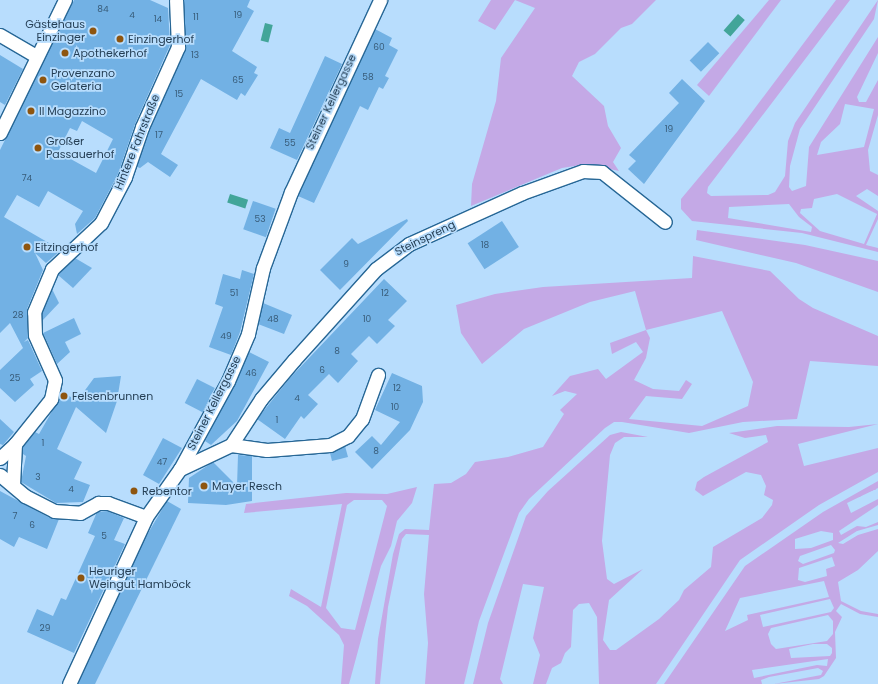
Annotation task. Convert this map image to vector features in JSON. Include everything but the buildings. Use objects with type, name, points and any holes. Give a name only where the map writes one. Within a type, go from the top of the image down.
[{"type":"street","name":"Steiner Kellergasse","points":[[69,684],[146,517],[180,469],[231,374],[248,334],[263,268],[291,192],[380,0]]},
{"type":"street","points":[[0,133],[4,114],[36,56],[62,1]]},
{"type":"street","name":"Hintere Fahrstraße","points":[[15,444],[51,399],[55,380],[35,335],[34,312],[52,269],[101,223],[125,177],[142,127],[178,47],[174,1]]},
{"type":"street","points":[[0,35],[36,56]]},
{"type":"street","name":"Steinspreng","points":[[231,446],[261,399],[294,360],[376,269],[404,246],[522,193],[583,171],[602,172],[665,222]]},
{"type":"street","points":[[180,469],[231,446],[267,450],[330,445],[348,436],[362,419],[378,375]]},
{"type":"street","points":[[0,458],[15,444]]},
{"type":"street","points":[[13,485],[15,444]]},
{"type":"street","points":[[0,475],[38,505],[54,511],[80,513],[98,503],[108,503],[146,517]]},
{"type":"shaded area","points":[[491,0],[515,0],[495,30],[478,21]]},
{"type":"shaded area","points":[[515,0],[656,0],[632,24],[621,28],[595,54],[579,62],[572,76],[604,106],[608,126],[621,148],[613,162],[619,171],[587,164],[562,168],[471,206],[472,184],[496,101],[501,58],[535,8]]},
{"type":"shaded area","points":[[769,0],[781,0],[709,96],[697,85]]},
{"type":"shaded area","points":[[836,0],[850,0],[708,187],[707,193],[711,196],[768,195],[775,192],[785,176],[788,141],[795,123],[878,0],[874,19],[800,129],[790,166],[789,187],[792,191],[806,186],[809,147],[878,37],[878,53],[857,97],[859,102],[866,102],[878,80],[878,115],[868,150],[870,171],[878,175],[878,196],[867,189],[856,196],[878,211],[878,219],[866,245],[878,248],[878,252],[802,233],[692,221],[681,209],[681,199],[737,132]],"holes":[[[845,104],[874,109],[864,147],[817,155],[821,142],[840,124]],[[837,194],[877,214],[864,244],[820,231],[800,213],[801,209],[812,208],[814,199]],[[789,204],[799,217],[812,227],[811,232],[728,218],[729,207]]]},
{"type":"shaded area","points":[[738,14],[745,20],[730,37],[724,31]]},
{"type":"shaded area","points":[[265,23],[273,25],[268,42],[261,40]]},
{"type":"shaded area","points":[[230,194],[248,200],[245,208],[227,203]]},
{"type":"shaded area","points":[[697,230],[805,245],[878,261],[878,292],[796,263],[696,240]]},
{"type":"shaded area","points":[[693,256],[770,271],[799,299],[813,308],[878,336],[878,366],[810,361],[797,419],[743,422],[689,433],[622,422],[614,422],[605,428],[529,499],[519,513],[479,621],[464,684],[425,684],[428,643],[424,594],[429,535],[406,534],[402,539],[388,607],[380,684],[375,684],[378,639],[393,554],[399,534],[405,529],[429,530],[434,484],[451,483],[466,474],[475,462],[508,457],[543,447],[564,414],[560,410],[577,394],[565,391],[552,396],[570,376],[598,369],[606,379],[643,352],[636,342],[612,354],[610,343],[646,330],[635,291],[590,302],[524,329],[482,364],[461,333],[456,305],[495,294],[543,287],[692,278]],"holes":[[[722,311],[753,382],[748,406],[702,426],[629,419],[646,396],[682,399],[692,384],[686,380],[679,391],[653,389],[634,380],[646,358],[650,338],[646,330]]]},
{"type":"shaded area","points":[[878,424],[798,444],[804,466],[878,448],[878,472],[819,505],[740,560],[656,684],[599,684],[597,617],[589,603],[579,604],[573,610],[571,647],[565,653],[561,663],[552,668],[546,684],[533,684],[540,655],[533,638],[544,587],[523,584],[500,679],[503,684],[473,684],[488,623],[526,516],[548,491],[610,435],[621,432],[648,437],[624,437],[615,443],[610,455],[602,541],[607,579],[614,584],[643,569],[609,600],[603,640],[610,650],[616,650],[659,619],[679,600],[684,590],[711,567],[713,547],[762,518],[772,505],[773,500],[764,495],[766,486],[761,475],[746,472],[703,496],[695,490],[697,482],[704,477],[768,442],[766,435],[745,438],[729,433],[777,426],[849,427]]},
{"type":"shaded area","points":[[878,481],[878,488],[847,503],[851,513],[878,499],[878,505],[839,531],[841,535],[857,526],[866,527],[878,522],[878,525],[857,531],[838,543],[843,544],[858,535],[878,529],[878,551],[858,570],[838,582],[841,601],[861,611],[878,614],[878,617],[860,614],[841,604],[836,611],[842,617],[835,632],[836,658],[824,676],[819,679],[774,684],[821,675],[823,671],[818,668],[769,677],[761,680],[762,684],[664,684],[745,566],[823,512]],"holes":[[[821,531],[833,533],[833,540],[811,548],[795,549],[795,539]],[[831,545],[835,550],[834,553],[803,564],[798,561],[800,556]],[[832,557],[835,566],[826,569],[827,576],[805,582],[798,580],[799,568]],[[824,581],[829,597],[747,615],[748,620],[725,631],[740,598]],[[830,599],[834,608],[831,612],[763,627],[760,615]],[[828,615],[833,621],[833,634],[827,641],[776,649],[771,644],[768,634],[771,628]],[[813,644],[827,644],[832,648],[832,653],[830,656],[791,658],[789,649]],[[828,659],[827,666],[817,665],[754,678],[752,670]]]},
{"type":"shaded area","points":[[417,487],[412,503],[397,521],[391,546],[381,566],[349,684],[341,684],[344,645],[339,635],[307,606],[289,596],[291,589],[321,607],[342,504],[244,513],[246,504],[346,493],[387,494]],"holes":[[[354,500],[382,500],[387,506],[355,630],[341,628],[326,608],[347,505]]]},
{"type":"place","name":"Gästehaus Einzinger","points":[[93,31]]},
{"type":"place","name":"Einzingerhof","points":[[120,39]]},
{"type":"place","name":"Apothekerhof","points":[[65,53]]},
{"type":"place","name":"Provenzano Gelateria","points":[[43,80]]},
{"type":"place","name":"Il Magazzino","points":[[31,111]]},
{"type":"place","name":"Großer Passauerhof","points":[[38,148]]},
{"type":"place","name":"Eitzingerhof","points":[[27,247]]},
{"type":"place","name":"Felsenbrunnen","points":[[64,396]]},
{"type":"place","name":"Mayer Resch","points":[[204,486]]},
{"type":"place","name":"Rebentor","points":[[134,491]]},
{"type":"place","name":"Heuriger Weingut Hamböck","points":[[81,578]]}]
